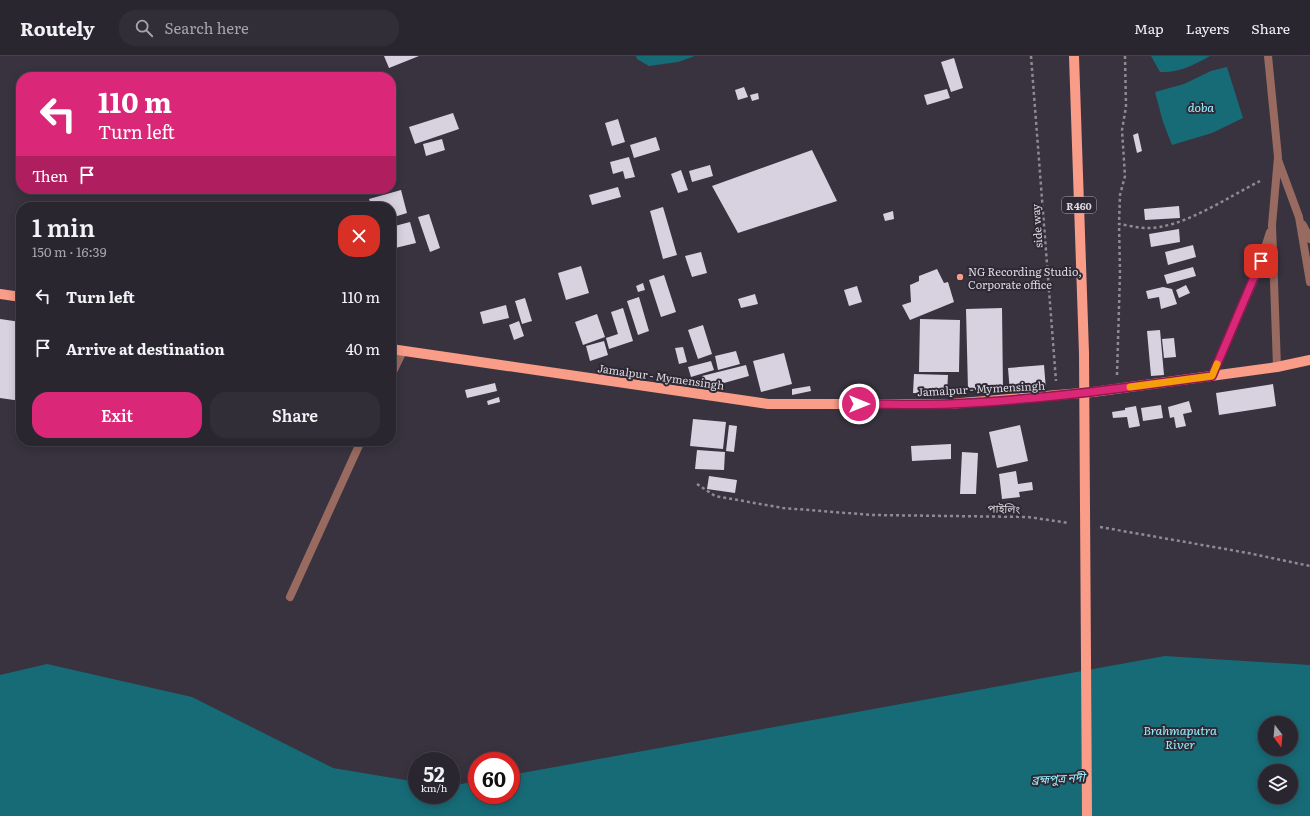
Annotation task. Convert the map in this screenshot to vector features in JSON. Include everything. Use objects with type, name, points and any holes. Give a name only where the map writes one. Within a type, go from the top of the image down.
[{"type":"main road","name":"R460","points":[[1074,56],[1084,353],[1087,816]]},
{"type":"main road","points":[[0,294],[16,296]]},
{"type":"main road","name":"Jamalpur - Mymensingh","points":[[396,350],[768,404],[949,404],[1117,389],[1277,367],[1310,360]]},
{"type":"street","points":[[1268,56],[1278,157],[1272,225],[1277,367]]},
{"type":"street","points":[[1278,157],[1300,217],[1310,239]]},
{"type":"street","points":[[1300,217],[1310,282]]},
{"type":"street","points":[[1212,376],[1257,273],[1272,225]]},
{"type":"street","points":[[396,366],[403,351]]},
{"type":"street","points":[[290,598],[359,446]]},
{"type":"path","name":"side way","points":[[1031,56],[1058,395]]},
{"type":"path","points":[[1117,389],[1120,273],[1120,195],[1125,176],[1122,130],[1126,107],[1125,56]]},
{"type":"path","points":[[1119,224],[1145,228],[1174,223],[1200,212],[1260,181]]},
{"type":"path","name":"পাইলিং","points":[[697,484],[715,496],[783,508],[872,514],[1028,517],[1075,524]]},
{"type":"path","points":[[1098,527],[1248,553],[1310,566]]},
{"type":"water","points":[[636,56],[695,56],[678,62],[649,66],[637,59]]},
{"type":"water","points":[[1151,56],[1210,56],[1180,70],[1160,72]]},
{"type":"water","name":"doba","points":[[1227,67],[1243,118],[1212,133],[1172,145],[1163,122],[1155,92],[1184,84],[1211,71]]},
{"type":"water","name":"Brahmaputra River","points":[[1165,656],[1310,665],[1310,816],[0,816],[0,675],[47,664],[192,697],[333,768],[408,780],[408,804],[460,804],[460,784],[468,783],[468,804],[520,804],[520,773]]},
{"type":"building","points":[[384,56],[419,56],[389,68]]},
{"type":"building","points":[[954,58],[963,88],[951,92],[941,62]]},
{"type":"building","points":[[744,87],[748,97],[738,100],[735,90]]},
{"type":"building","points":[[947,89],[950,98],[927,105],[924,95]]},
{"type":"building","points":[[758,93],[759,99],[752,101],[750,95]]},
{"type":"building","points":[[453,113],[459,129],[415,144],[409,127]]},
{"type":"building","points":[[618,119],[625,142],[612,146],[605,123]]},
{"type":"building","points":[[1138,133],[1142,151],[1137,153],[1133,135]]},
{"type":"building","points":[[656,137],[660,150],[634,158],[630,145]]},
{"type":"building","points":[[442,139],[445,150],[426,156],[423,144]]},
{"type":"building","points":[[812,150],[837,201],[738,233],[712,186]]},
{"type":"building","points":[[629,157],[635,177],[625,179],[623,171],[613,174],[610,162]]},
{"type":"building","points":[[710,165],[713,176],[692,182],[689,171]]},
{"type":"building","points":[[681,170],[688,190],[678,193],[671,174]]},
{"type":"building","points":[[618,187],[621,197],[592,205],[589,195]]},
{"type":"building","points":[[401,190],[407,213],[396,216],[396,202],[370,202],[369,199],[387,194],[396,194],[396,191]]},
{"type":"building","points":[[1179,206],[1180,218],[1145,220],[1144,209]]},
{"type":"building","points":[[663,207],[677,255],[663,259],[650,211]]},
{"type":"building","points":[[893,211],[894,219],[885,221],[883,214]]},
{"type":"building","points":[[429,214],[440,248],[430,252],[418,217]]},
{"type":"building","points":[[410,222],[416,243],[396,248],[396,226]]},
{"type":"building","points":[[1179,229],[1180,242],[1151,247],[1149,234]]},
{"type":"building","points":[[1193,245],[1196,257],[1168,265],[1165,252]]},
{"type":"building","points":[[701,252],[707,273],[692,277],[685,256]]},
{"type":"building","points":[[581,266],[589,293],[566,300],[558,273]]},
{"type":"building","points":[[1193,267],[1196,276],[1167,284],[1164,275]]},
{"type":"building","points":[[937,269],[944,283],[948,282],[954,302],[910,320],[902,305],[911,302],[910,285],[919,281],[919,276]]},
{"type":"building","points":[[664,275],[676,312],[661,317],[649,280]]},
{"type":"building","points":[[643,283],[645,290],[638,292],[636,286]]},
{"type":"building","points":[[1186,285],[1190,293],[1179,298],[1176,290]]},
{"type":"building","points":[[857,286],[862,302],[849,306],[844,290]]},
{"type":"building","points":[[1163,287],[1172,289],[1177,304],[1161,309],[1159,297],[1148,299],[1146,291]]},
{"type":"building","points":[[755,294],[758,304],[741,308],[738,299]]},
{"type":"building","points":[[639,297],[649,331],[638,335],[627,301]]},
{"type":"building","points":[[525,298],[532,321],[522,324],[515,301]]},
{"type":"building","points":[[506,305],[509,318],[483,324],[480,312]]},
{"type":"building","points":[[623,308],[633,341],[609,349],[606,338],[618,334],[611,312]]},
{"type":"building","points":[[1002,308],[1003,390],[968,390],[966,309]]},
{"type":"building","points":[[597,314],[605,337],[583,345],[575,322]]},
{"type":"building","points":[[0,319],[16,321],[16,400],[0,398]]},
{"type":"building","points":[[920,319],[960,320],[959,372],[919,372]]},
{"type":"building","points":[[519,321],[524,336],[514,340],[509,325]]},
{"type":"building","points":[[703,325],[712,354],[698,359],[688,330]]},
{"type":"building","points":[[1160,330],[1164,375],[1151,376],[1147,331]]},
{"type":"building","points":[[1174,338],[1176,357],[1164,358],[1162,339]]},
{"type":"building","points":[[604,341],[608,355],[590,361],[586,346]]},
{"type":"building","points":[[683,347],[687,362],[679,364],[675,348]]},
{"type":"building","points":[[736,351],[740,364],[718,370],[715,356]]},
{"type":"building","points":[[784,353],[792,384],[761,392],[753,361]]},
{"type":"building","points":[[711,361],[714,370],[691,377],[688,367]]},
{"type":"building","points":[[746,365],[749,376],[706,388],[702,376]]},
{"type":"building","points":[[1044,365],[1046,390],[1010,393],[1008,368]]},
{"type":"building","points":[[914,374],[948,375],[947,394],[913,393]]},
{"type":"building","points":[[495,383],[497,391],[467,398],[465,390]]},
{"type":"building","points":[[1273,384],[1276,406],[1219,415],[1216,393]]},
{"type":"building","points":[[810,386],[811,391],[792,395],[792,389]]},
{"type":"building","points":[[499,397],[500,402],[488,405],[487,401]]},
{"type":"building","points":[[1189,401],[1192,412],[1183,414],[1186,426],[1176,428],[1174,417],[1170,418],[1168,407]]},
{"type":"building","points":[[1161,405],[1163,418],[1143,421],[1141,408]]},
{"type":"building","points":[[1136,406],[1140,426],[1129,428],[1127,417],[1113,418],[1112,412],[1125,410],[1125,408]]},
{"type":"building","points":[[693,419],[726,422],[723,449],[690,446]]},
{"type":"building","points":[[729,425],[737,426],[734,452],[726,451]]},
{"type":"building","points":[[1020,425],[1028,461],[997,468],[989,432]]},
{"type":"building","points":[[951,444],[951,459],[912,461],[911,446]]},
{"type":"building","points":[[697,450],[725,452],[724,470],[695,469]]},
{"type":"building","points":[[962,452],[978,453],[976,494],[960,494]]},
{"type":"building","points":[[1016,471],[1018,484],[1032,482],[1033,490],[1019,492],[1020,497],[1002,499],[999,474]]},
{"type":"building","points":[[709,476],[737,480],[735,493],[707,489]]},
{"type":"slow traffic","points":[[1130,387],[1212,376],[1217,364]]},
{"type":"place","name":"NG Recording Studio, Corporate office","points":[[960,277]]},
{"type":"route","points":[[859,404],[949,404],[980,402],[1092,392],[1212,376],[1261,261]]},
{"type":"water label","name":"ব্রহ্মপুত্র নদী","points":[[1058,778]]}]
